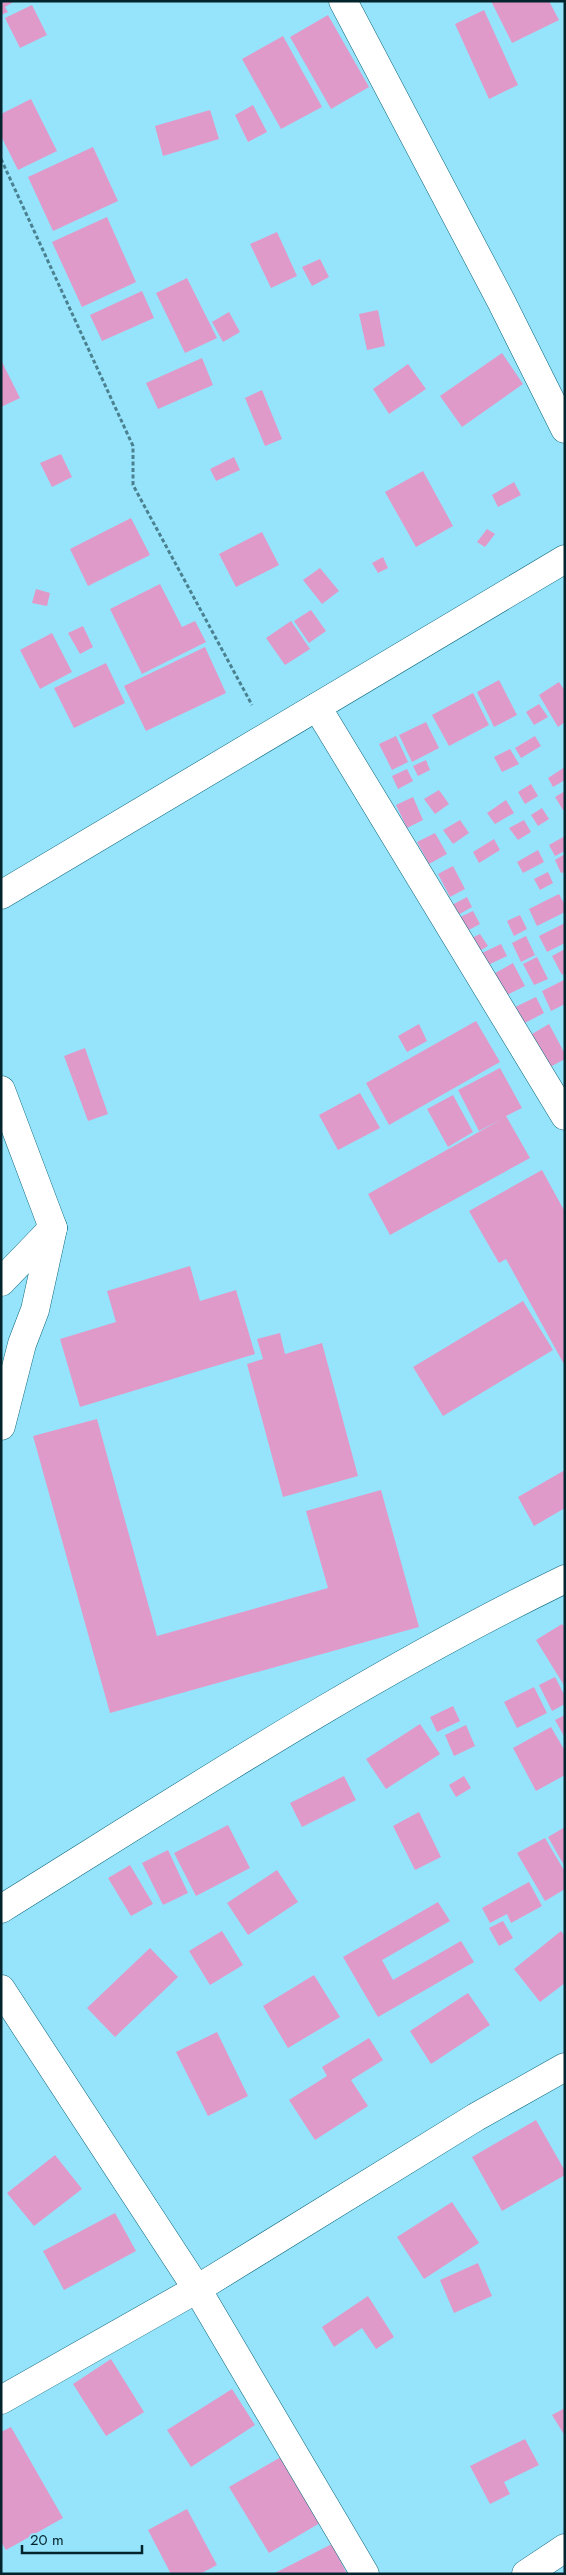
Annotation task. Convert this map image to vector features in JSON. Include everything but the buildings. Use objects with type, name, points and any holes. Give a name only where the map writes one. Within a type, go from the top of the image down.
[{"type":"street","points":[[343,1],[497,292],[565,429]]},
{"type":"street","points":[[1,895],[268,734],[317,707],[565,559]]},
{"type":"street","points":[[317,707],[565,1116]]},
{"type":"street","points":[[1,1090],[53,1228],[35,1310],[22,1344],[1,1426]]},
{"type":"street","points":[[1,1282],[53,1228]]},
{"type":"street","points":[[1,1909],[253,1752],[478,1621],[565,1579]]},
{"type":"street","points":[[1,1989],[197,2289],[365,2574]]},
{"type":"street","points":[[1,2400],[197,2289],[476,2117],[565,2067]]},
{"type":"street","points":[[526,2574],[565,2548]]},
{"type":"path","points":[[1,159],[132,446],[133,485],[268,734]]}]
